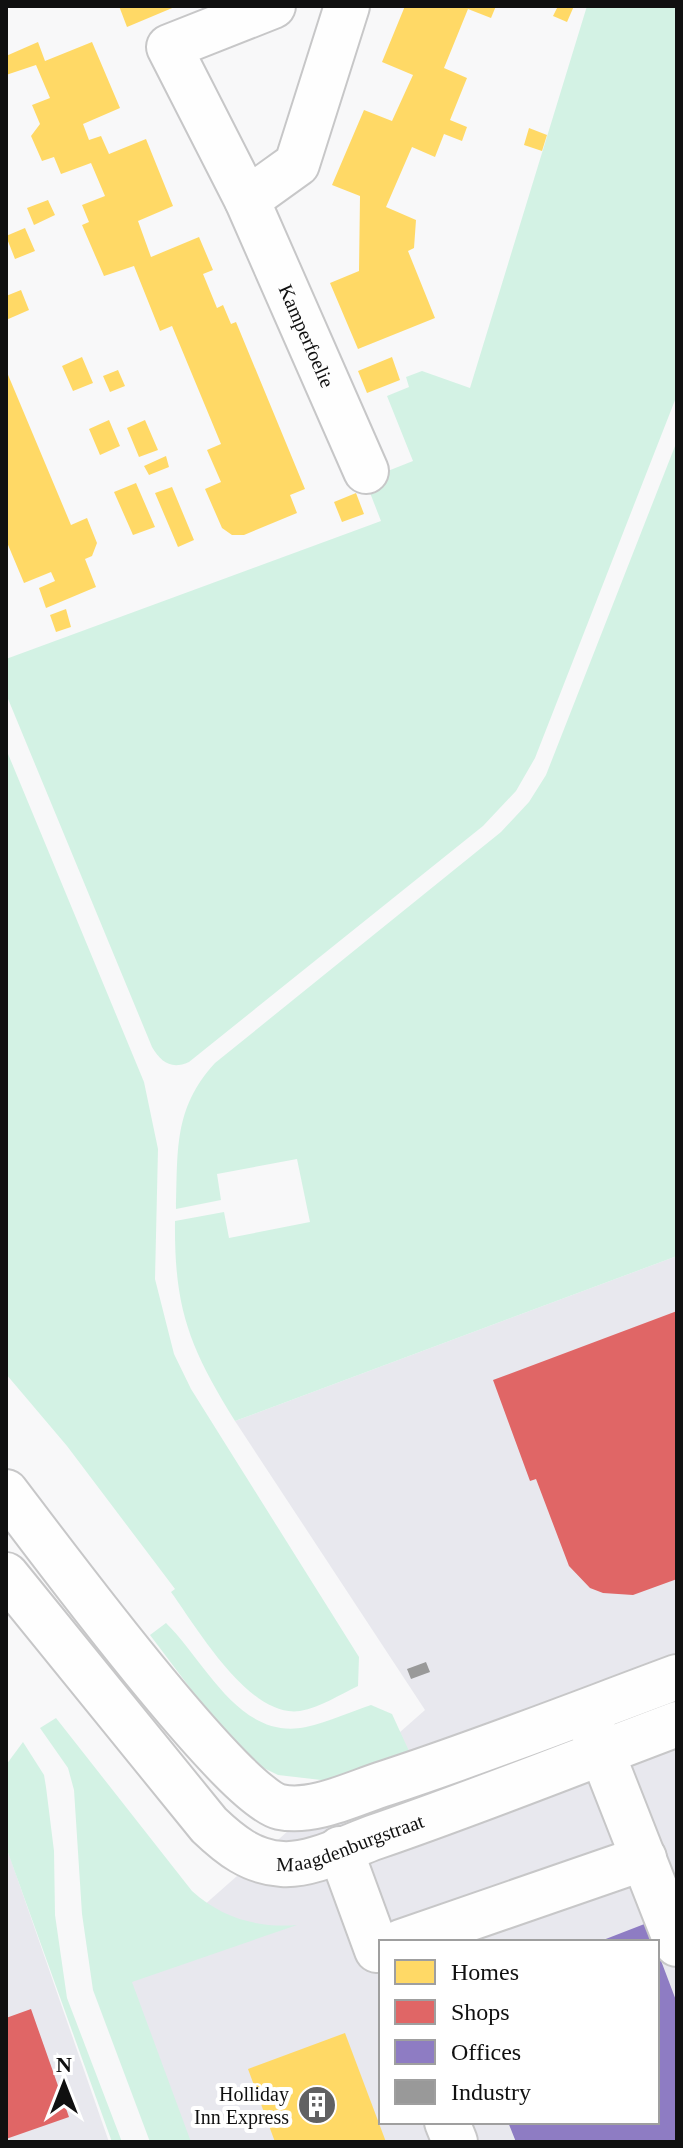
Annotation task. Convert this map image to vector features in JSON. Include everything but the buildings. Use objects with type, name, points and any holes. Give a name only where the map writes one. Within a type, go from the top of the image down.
[{"type":"street","name":"Kamperfoelie","points":[[273,6],[169,47],[247,200],[366,471]]},
{"type":"street","points":[[247,200],[297,164],[347,6]]},
{"type":"street","name":"Maagdenburgstraat","points":[[6,1492],[125,1647],[249,1789],[279,1807],[325,1803],[677,1677]]},
{"type":"street","name":"Maagdenburgstraat","points":[[6,1575],[209,1825],[230,1845],[247,1855],[285,1864],[340,1849],[465,1806],[677,1724]]},
{"type":"street","points":[[88,1674],[125,1647]]},
{"type":"street","points":[[585,1711],[677,1944]]},
{"type":"street","points":[[340,1849],[381,1940]]},
{"type":"street","points":[[413,1940],[644,1858]]},
{"type":"shaded area","points":[[677,1256],[677,2142],[170,2142],[117,1982],[425,1710],[235,1421]]},
{"type":"shaded area","points":[[6,1847],[12,1863],[109,2142],[6,2142]]},
{"type":"green space","points":[[587,6],[677,6],[677,395],[535,758],[516,791],[483,826],[189,1062],[172,1065],[159,1057],[152,1047],[6,694],[6,659],[381,521],[365,480],[413,461],[387,396],[409,387],[406,377],[422,371],[470,388]]},
{"type":"green space","points":[[677,441],[677,1256],[235,1421],[206,1371],[187,1326],[177,1279],[175,1221],[224,1212],[229,1238],[310,1222],[297,1159],[217,1174],[221,1200],[176,1209],[180,1132],[191,1097],[215,1063],[501,832],[529,802],[546,775]]},
{"type":"green space","points":[[6,749],[144,1082],[158,1149],[155,1279],[174,1354],[191,1389],[359,1657],[358,1686],[308,1709],[281,1710],[262,1701],[226,1668],[171,1592],[175,1589],[67,1446],[6,1374]]},
{"type":"green space","points":[[166,1623],[226,1695],[261,1722],[282,1728],[306,1727],[371,1705],[392,1714],[409,1751],[330,1781],[278,1775],[243,1758],[150,1635]]},
{"type":"green space","points":[[56,1718],[192,1891],[215,1908],[241,1919],[268,1925],[297,1925],[132,1982],[191,2142],[150,2142],[93,1990],[82,1914],[74,1790],[68,1768],[40,1728]]},
{"type":"green space","points":[[23,1742],[44,1775],[54,1851],[55,1915],[67,1998],[122,2142],[112,2142],[6,1847],[6,1765]]},
{"type":"place","name":"Holliday Inn Express","points":[[317,2105]]}]
